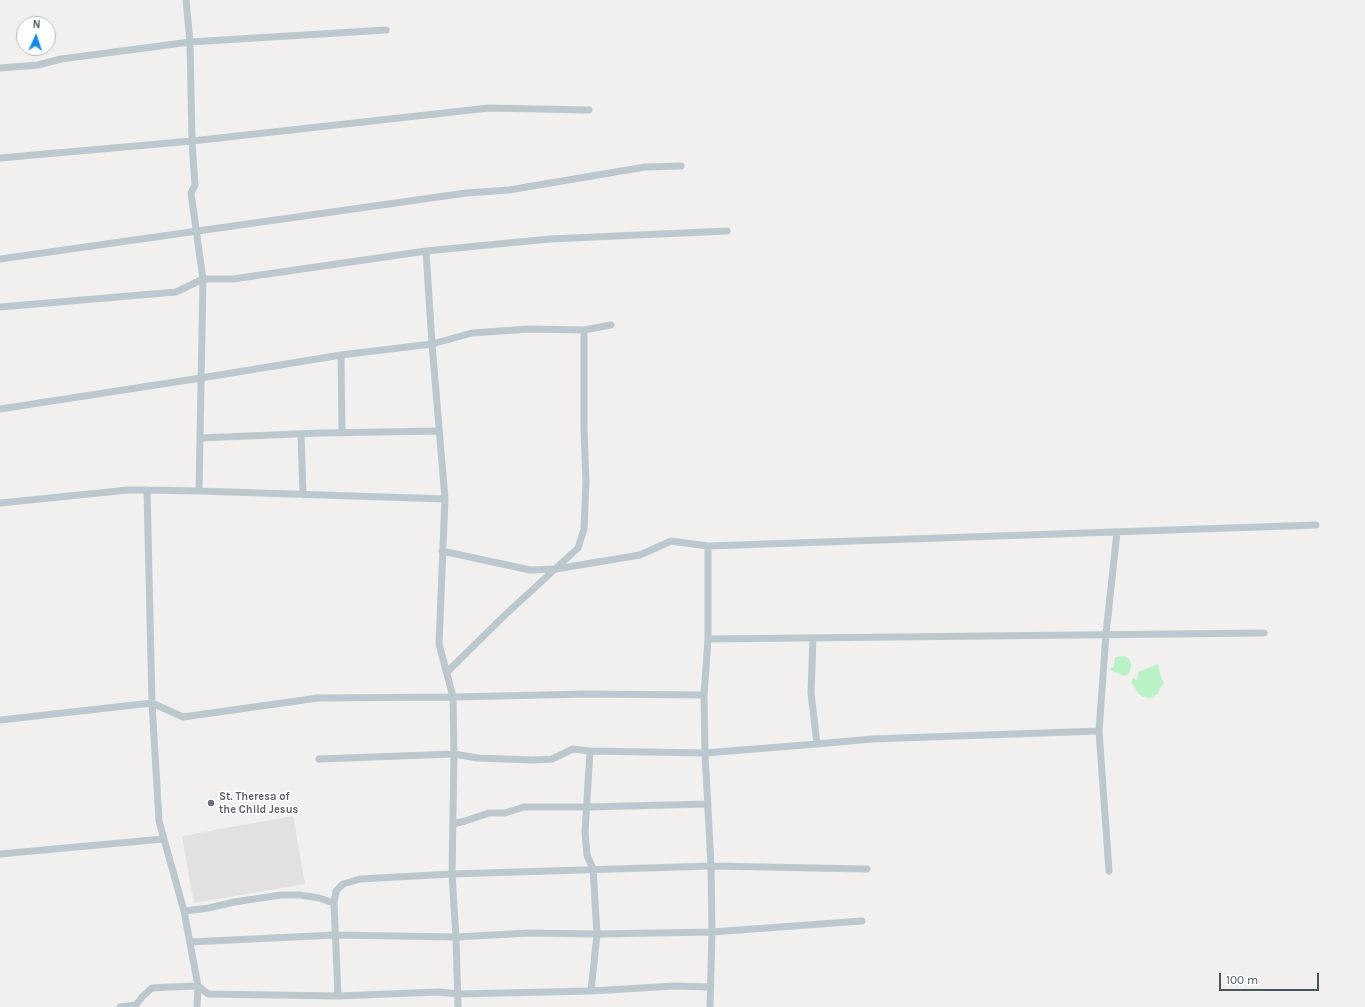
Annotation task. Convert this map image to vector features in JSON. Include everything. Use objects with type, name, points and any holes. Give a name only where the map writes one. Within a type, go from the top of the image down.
[{"type":"street","points":[[186,0],[190,42],[192,142],[195,185],[191,193],[203,279],[199,491]]},
{"type":"street","points":[[0,68],[38,65],[61,59],[190,42],[386,30]]},
{"type":"street","points":[[0,158],[192,142],[489,108],[589,110]]},
{"type":"street","points":[[0,259],[56,252],[196,230],[466,193],[509,190],[645,167],[681,166]]},
{"type":"street","points":[[0,307],[176,292],[203,279],[233,278],[426,251],[550,239],[727,231]]},
{"type":"street","points":[[426,251],[445,499],[439,644],[453,697],[454,754],[452,874],[458,1007]]},
{"type":"street","points":[[0,409],[341,355],[432,344],[472,333],[529,329],[584,330],[611,325]]},
{"type":"street","points":[[446,672],[578,548],[584,529],[586,482],[584,429],[584,330]]},
{"type":"street","points":[[341,355],[342,432]]},
{"type":"street","points":[[200,438],[342,432],[439,431]]},
{"type":"street","points":[[301,434],[303,495]]},
{"type":"street","points":[[0,503],[128,490],[445,499]]},
{"type":"street","points":[[147,490],[152,703],[159,822],[184,911],[198,986],[196,1007]]},
{"type":"street","points":[[442,551],[530,570],[556,569],[640,555],[671,541],[708,546],[1316,525]]},
{"type":"street","points":[[1109,872],[1100,731],[1106,634],[1117,532]]},
{"type":"street","points":[[708,546],[708,639],[704,695],[705,753],[711,866],[712,932],[710,1007]]},
{"type":"street","points":[[708,639],[1264,633]]},
{"type":"street","points":[[813,638],[811,693],[817,744]]},
{"type":"street","points":[[0,720],[152,703],[184,717],[318,698],[588,694],[704,695]]},
{"type":"street","points":[[319,759],[454,754],[478,758],[532,760],[552,759],[573,750],[705,753],[872,739],[1100,731]]},
{"type":"street","points":[[590,751],[585,832],[587,855],[593,869],[597,934],[593,960],[591,991]]},
{"type":"street","points":[[453,824],[489,813],[504,813],[524,807],[708,804]]},
{"type":"street","points":[[0,854],[163,839]]},
{"type":"street","points":[[338,996],[334,903],[336,891],[343,884],[360,879],[452,874],[711,866],[867,869]]},
{"type":"street","points":[[184,911],[281,895],[300,895],[319,898],[334,903]]},
{"type":"street","points":[[190,942],[336,936],[456,937],[529,933],[597,934],[712,932],[862,922]]},
{"type":"street","points":[[120,1007],[136,1005],[152,988],[198,986],[208,994],[338,996],[439,992],[458,994],[591,991],[674,986],[710,986]]},
{"type":"shaded area","points":[[293,816],[305,884],[194,903],[182,836]]},
{"type":"green space","points":[[1125,656],[1130,660],[1130,672],[1125,676],[1109,669],[1114,666],[1115,657]]},
{"type":"green space","points":[[1158,664],[1164,684],[1160,688],[1158,694],[1150,698],[1143,697],[1139,694],[1131,682],[1133,678],[1137,680],[1138,672]]},
{"type":"place","name":"St. Theresa of the Child Jesus","points":[[211,803]]}]
